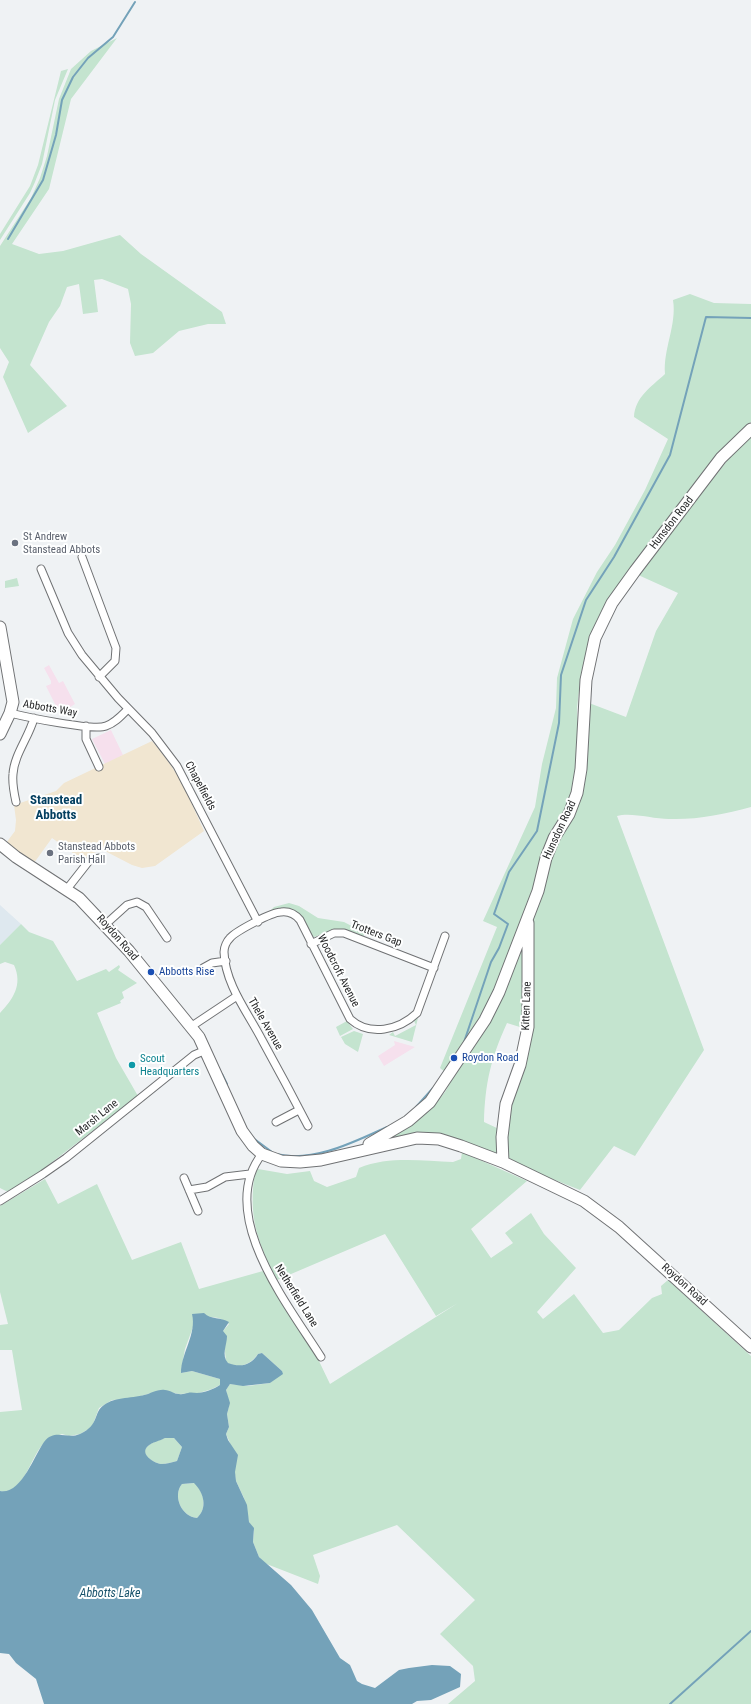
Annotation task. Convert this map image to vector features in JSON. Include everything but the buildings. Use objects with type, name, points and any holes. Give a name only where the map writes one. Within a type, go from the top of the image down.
[{"type":"main road","name":"Hunsdon Road","points":[[362,1149],[408,1121],[436,1095],[485,1020],[499,992],[538,891],[546,858],[554,838],[569,814],[577,793],[581,769],[581,743],[586,680],[595,638],[612,603],[635,570],[721,458],[751,429]]},
{"type":"main road","points":[[0,628],[13,702],[10,713],[0,734]]},
{"type":"main road","name":"Roydon Road","points":[[0,844],[16,857],[67,889],[91,908],[106,924],[192,1026],[206,1050],[242,1131],[253,1146],[262,1154],[281,1161],[300,1162],[321,1160],[362,1149],[417,1138],[432,1138],[453,1143],[503,1162],[576,1196],[612,1222],[751,1347]]},
{"type":"main road","name":"Kitten Lane","points":[[503,1162],[502,1137],[506,1104],[520,1065],[528,1027],[527,918]]},
{"type":"street","points":[[82,557],[117,651],[112,665],[99,677]]},
{"type":"street","name":"Chapelfields","points":[[42,569],[68,633],[82,655],[99,677],[152,733],[177,766],[258,922]]},
{"type":"street","name":"Abbotts Way","points":[[10,713],[34,718],[99,727],[108,726],[128,709]]},
{"type":"street","points":[[16,802],[12,775],[14,766],[31,731],[34,718]]},
{"type":"street","name":"Abbotts Way","points":[[86,726],[86,739],[99,766]]},
{"type":"street","points":[[67,889],[89,861],[99,858]]},
{"type":"street","points":[[106,924],[127,905],[137,902],[146,907],[167,938]]},
{"type":"street","name":"Woodcroft Avenue","points":[[237,996],[226,961],[225,950],[229,939],[236,933],[277,912],[293,914],[300,920],[348,1016],[357,1024],[371,1029],[389,1029],[417,1013],[446,936]]},
{"type":"street","name":"Trotters Gap","points":[[311,944],[334,933],[344,933],[434,968]]},
{"type":"street","points":[[203,968],[212,963],[226,961]]},
{"type":"street","name":"Thele Avenue","points":[[192,1026],[237,996],[254,1024],[308,1126]]},
{"type":"street","name":"Marsh Lane","points":[[0,1201],[49,1170],[194,1055],[206,1050]]},
{"type":"street","points":[[276,1122],[299,1110]]},
{"type":"street","name":"Netherfield Lane","points":[[262,1154],[254,1164],[250,1174],[248,1208],[250,1224],[257,1250],[272,1283],[321,1357]]},
{"type":"street","points":[[189,1190],[208,1187],[225,1177],[250,1174]]},
{"type":"street","points":[[184,1178],[198,1211]]},
{"type":"shaded area","points":[[49,665],[59,683],[63,681],[75,704],[67,709],[62,706],[57,708],[46,686],[51,684],[51,681],[44,668]]},
{"type":"shaded area","points":[[111,730],[123,755],[105,764],[92,739]]},
{"type":"shaded area","points":[[152,741],[182,782],[204,831],[155,866],[142,868],[132,865],[105,851],[99,851],[91,854],[84,861],[52,838],[34,863],[6,843],[15,831],[16,820],[14,805],[56,791],[64,783]]},
{"type":"shaded area","points":[[0,905],[21,924],[0,945]]},
{"type":"shaded area","points":[[394,1041],[415,1047],[384,1066],[378,1056],[395,1045]]},
{"type":"green space","points":[[117,38],[71,99],[49,189],[12,244],[39,254],[63,251],[120,235],[141,254],[222,312],[226,324],[208,324],[179,331],[153,353],[135,356],[130,343],[131,304],[128,289],[102,279],[94,280],[98,312],[83,314],[79,284],[67,287],[60,306],[49,322],[30,365],[67,406],[28,433],[3,377],[9,362],[0,348],[0,246],[31,198],[40,178],[47,156],[59,99],[71,69],[91,51]]},
{"type":"green space","points":[[68,69],[55,100],[42,164],[35,182],[30,193],[0,240],[0,234],[30,186],[38,165],[61,71]]},
{"type":"green space","points":[[690,294],[714,303],[751,304],[751,422],[704,471],[588,647],[581,673],[577,708],[578,744],[574,782],[570,800],[544,853],[521,924],[482,1020],[445,1072],[440,1068],[497,927],[483,921],[535,807],[542,764],[556,708],[557,678],[573,619],[597,572],[615,545],[645,490],[668,439],[634,417],[635,410],[637,404],[649,388],[665,374],[666,355],[673,319],[673,300]]},
{"type":"green space","points":[[751,436],[751,807],[690,819],[663,819],[635,815],[617,816],[704,1050],[635,1156],[614,1146],[580,1190],[512,1163],[508,1156],[506,1118],[530,1032],[534,1001],[532,922],[553,848],[581,798],[588,743],[589,703],[626,717],[656,631],[678,593],[636,574],[731,456]]},
{"type":"green space","points":[[17,578],[19,586],[5,588],[5,581]]},
{"type":"green space","points":[[289,903],[299,906],[318,918],[344,922],[365,933],[363,937],[347,930],[336,929],[314,937],[311,936],[300,916],[269,912],[274,907]]},
{"type":"green space","points":[[21,924],[29,932],[53,941],[77,981],[106,969],[109,972],[119,965],[120,967],[118,970],[137,983],[122,992],[124,998],[120,1001],[121,1003],[97,1013],[116,1058],[138,1096],[34,1176],[11,1191],[6,1191],[0,1188],[0,1013],[13,997],[17,985],[17,972],[14,965],[5,962],[0,964],[0,945]]},
{"type":"green space","points":[[524,932],[523,1028],[507,1023],[493,1059],[487,1083],[484,1122],[499,1129],[501,1158],[463,1142],[383,1141],[413,1124],[430,1110],[445,1092],[464,1059]]},
{"type":"green space","points":[[418,1018],[412,1042],[389,1035],[393,1032],[395,1036],[416,1025],[414,1021]]},
{"type":"green space","points":[[347,1021],[353,1029],[340,1036],[336,1027]]},
{"type":"green space","points":[[354,1031],[363,1034],[358,1052],[345,1044],[341,1037]]},
{"type":"green space","points":[[462,1152],[527,1181],[471,1229],[491,1258],[513,1243],[505,1233],[531,1213],[544,1234],[576,1268],[537,1312],[543,1319],[574,1294],[603,1333],[619,1330],[652,1298],[662,1294],[661,1286],[668,1280],[751,1356],[751,1704],[448,1704],[475,1681],[473,1666],[440,1634],[475,1600],[397,1525],[313,1555],[320,1576],[318,1584],[264,1563],[259,1557],[253,1542],[254,1531],[249,1522],[244,1498],[236,1481],[230,1443],[226,1434],[229,1427],[227,1414],[229,1406],[226,1390],[230,1384],[248,1386],[270,1383],[282,1371],[262,1353],[258,1354],[255,1358],[244,1365],[235,1366],[226,1362],[223,1331],[229,1324],[221,1319],[207,1317],[193,1320],[193,1327],[185,1349],[181,1371],[181,1373],[192,1371],[220,1379],[220,1385],[199,1393],[179,1394],[161,1390],[131,1399],[112,1400],[99,1408],[92,1427],[80,1434],[69,1436],[62,1434],[47,1441],[35,1455],[21,1481],[8,1491],[0,1491],[0,1412],[22,1410],[12,1350],[0,1350],[0,1325],[8,1324],[0,1292],[0,1206],[45,1179],[58,1204],[97,1184],[132,1260],[181,1242],[199,1289],[263,1271],[318,1359],[330,1384],[458,1303],[436,1316],[385,1234],[277,1280],[259,1241],[256,1228],[253,1202],[255,1172],[258,1169],[287,1174],[310,1171],[314,1181],[327,1187],[356,1177],[359,1168],[370,1164],[405,1160],[453,1162],[461,1159]]},
{"type":"green space","points":[[165,1438],[174,1438],[182,1447],[177,1461],[161,1464],[148,1458],[145,1449],[154,1442]]},
{"type":"green space","points":[[195,1483],[201,1491],[204,1500],[203,1510],[197,1518],[187,1514],[183,1510],[178,1500],[179,1489],[182,1484]]},
{"type":"water","name":"Abbotts Lake","points":[[204,1313],[210,1317],[223,1319],[229,1322],[223,1331],[227,1336],[225,1357],[228,1363],[241,1365],[249,1363],[258,1354],[262,1353],[282,1371],[283,1374],[270,1383],[243,1386],[230,1384],[226,1390],[230,1403],[227,1414],[229,1427],[226,1434],[228,1440],[238,1455],[235,1472],[236,1481],[247,1505],[249,1522],[254,1528],[253,1542],[259,1557],[291,1585],[312,1610],[340,1658],[350,1665],[357,1681],[375,1688],[399,1670],[432,1665],[450,1666],[461,1674],[460,1687],[431,1700],[417,1701],[412,1704],[44,1704],[36,1679],[16,1663],[9,1654],[0,1653],[0,1491],[8,1491],[21,1481],[44,1442],[48,1438],[57,1435],[70,1436],[80,1434],[91,1427],[98,1411],[109,1402],[142,1396],[161,1390],[167,1390],[180,1394],[200,1393],[220,1385],[220,1379],[192,1371],[181,1373],[183,1358],[191,1336],[193,1321],[192,1314]],"holes":[[[165,1438],[174,1438],[182,1447],[177,1461],[161,1464],[148,1458],[145,1452],[148,1446],[152,1443]],[[194,1483],[200,1491],[204,1505],[203,1510],[197,1518],[187,1514],[183,1510],[178,1500],[179,1489],[182,1484]]]},
{"type":"waterway","points":[[8,239],[43,180],[56,135],[62,100],[73,77],[88,58],[113,37],[135,2]]},
{"type":"waterway","points":[[463,1045],[491,962],[499,948],[508,924],[494,914],[509,872],[537,831],[559,723],[561,675],[586,600],[614,557],[670,455],[706,317],[751,318]]},
{"type":"waterway","points":[[222,1074],[227,1084]]},
{"type":"waterway","points":[[416,1107],[433,1088]]},
{"type":"waterway","points":[[276,1154],[304,1156],[333,1150],[387,1127]]},
{"type":"waterway","points":[[253,1138],[272,1152]]},
{"type":"waterway","points":[[670,1704],[751,1631]]},
{"type":"place","name":"St Andrew Stanstead Abbots","points":[[15,543]]},
{"type":"place","name":"Stanstead Abbots Parish Hall","points":[[50,853]]},
{"type":"place","name":"Abbotts Rise","points":[[151,972]]},
{"type":"place","name":"Roydon Road","points":[[454,1058]]},
{"type":"place","name":"Scout Headquarters","points":[[132,1065]]},
{"type":"district","name":"Stanstead Abbotts","points":[[56,808]]}]
